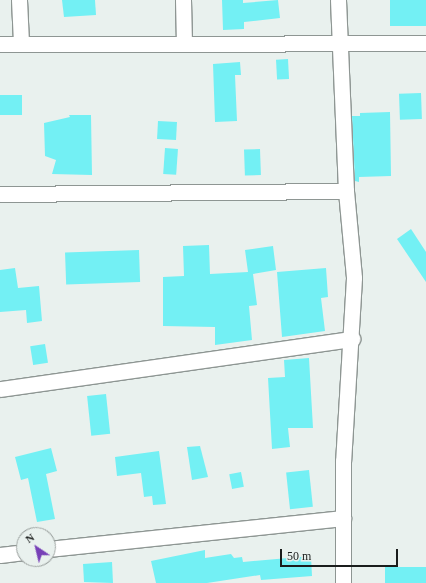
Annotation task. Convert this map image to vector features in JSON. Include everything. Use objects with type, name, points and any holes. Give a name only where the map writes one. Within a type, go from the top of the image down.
[{"type":"street","points":[[19,0],[21,43]]},
{"type":"street","points":[[183,0],[184,44]]},
{"type":"street","points":[[338,0],[338,44],[346,191],[354,278],[352,339],[343,461],[343,583]]},
{"type":"street","points":[[0,44],[426,43]]},
{"type":"street","points":[[0,194],[346,191]]},
{"type":"street","points":[[0,389],[352,339]]},
{"type":"street","points":[[56,549],[343,518]]},
{"type":"street","points":[[0,555],[16,553]]},
{"type":"building","points":[[62,0],[95,0],[96,15],[64,17]]},
{"type":"building","points":[[222,0],[243,0],[243,3],[278,0],[280,18],[244,22],[244,29],[223,30]]},
{"type":"building","points":[[390,0],[426,0],[426,26],[390,26]]},
{"type":"building","points":[[288,59],[289,79],[277,80],[276,60]]},
{"type":"building","points":[[240,62],[241,75],[235,75],[237,121],[215,122],[213,64]]},
{"type":"building","points":[[421,93],[422,119],[400,120],[399,94]]},
{"type":"building","points":[[0,95],[22,95],[22,115],[0,115]]},
{"type":"building","points":[[390,112],[391,176],[359,177],[359,182],[355,181],[352,116],[360,116],[360,113]]},
{"type":"building","points":[[69,115],[91,115],[92,175],[52,174],[56,160],[45,156],[44,123],[70,117]]},
{"type":"building","points":[[158,121],[177,122],[176,140],[157,139]]},
{"type":"building","points":[[165,148],[178,149],[176,175],[163,174]]},
{"type":"building","points":[[260,149],[261,175],[245,176],[244,150]]},
{"type":"building","points":[[411,229],[426,252],[426,282],[397,239]]},
{"type":"building","points":[[209,245],[210,274],[248,272],[245,250],[273,246],[276,270],[253,274],[257,305],[249,306],[252,340],[215,345],[215,327],[163,326],[163,277],[184,276],[183,246]]},
{"type":"building","points":[[139,250],[140,282],[66,285],[65,253]]},
{"type":"building","points":[[15,268],[18,288],[39,286],[42,321],[27,323],[26,310],[0,312],[0,270]]},
{"type":"building","points":[[326,268],[328,297],[321,298],[325,331],[282,337],[277,272]]},
{"type":"building","points":[[45,344],[48,363],[33,365],[30,346]]},
{"type":"building","points":[[309,358],[313,428],[288,428],[290,447],[272,449],[268,378],[285,377],[284,360]]},
{"type":"building","points":[[106,394],[110,434],[91,436],[87,396]]},
{"type":"building","points":[[200,446],[208,477],[192,480],[187,447]]},
{"type":"building","points":[[51,448],[57,471],[46,474],[55,519],[37,522],[28,478],[21,480],[15,457]]},
{"type":"building","points":[[159,451],[166,504],[153,505],[152,496],[144,497],[141,473],[117,476],[115,457]]},
{"type":"building","points":[[309,470],[313,507],[290,509],[286,472]]},
{"type":"building","points":[[241,472],[244,487],[232,489],[229,474]]},
{"type":"building","points":[[205,550],[205,558],[231,554],[234,558],[242,557],[243,562],[311,556],[312,576],[261,580],[260,575],[207,583],[156,583],[151,561]]},
{"type":"building","points":[[112,562],[113,583],[84,582],[83,564]]},
{"type":"building","points":[[385,567],[426,567],[426,583],[385,583]]}]
